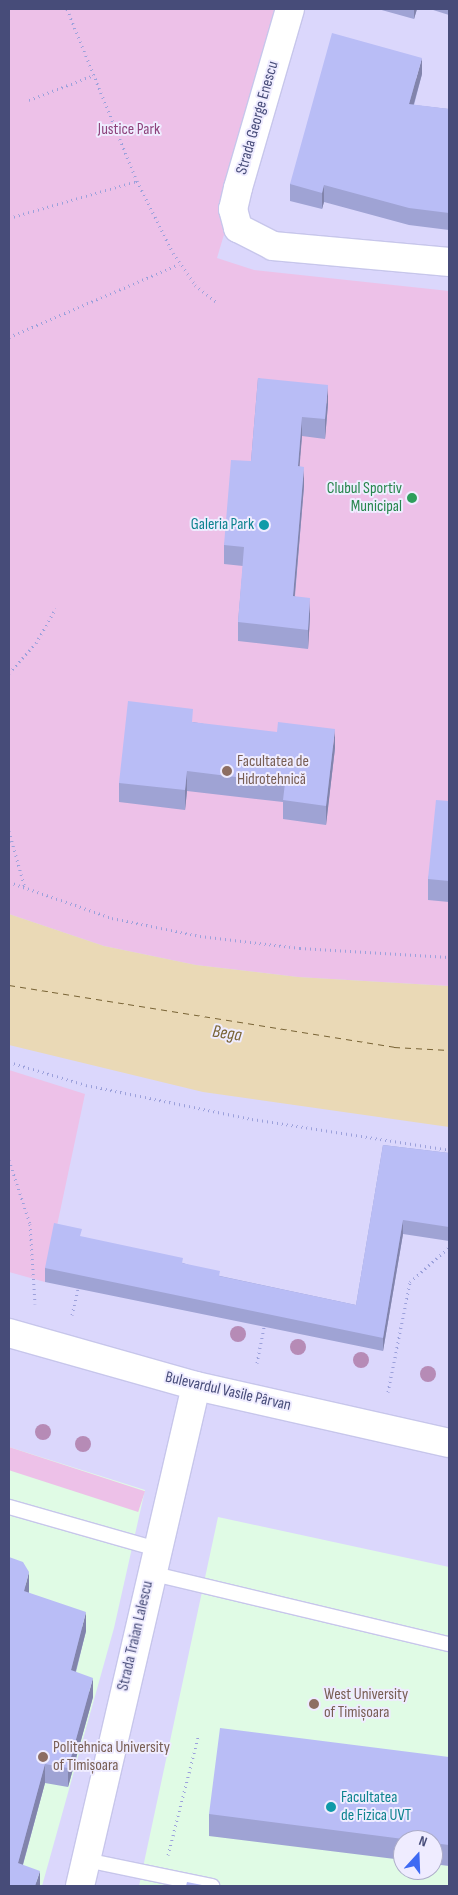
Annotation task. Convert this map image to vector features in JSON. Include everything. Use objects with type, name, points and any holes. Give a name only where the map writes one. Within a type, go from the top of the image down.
[{"type":"street","name":"Strada George Enescu","points":[[290,9],[233,209],[238,228],[272,246],[449,262]]},
{"type":"street","name":"Bulevardul Vasile Pârvan","points":[[9,1333],[196,1386],[449,1443]]},
{"type":"street","name":"Strada Traian Lalescu","points":[[80,1886],[153,1561],[196,1386]]},
{"type":"lane","points":[[9,1507],[153,1561],[449,1644]]},
{"type":"lane","points":[[86,1860],[212,1886]]},
{"type":"path","points":[[67,9],[137,181],[179,264],[195,285],[217,302]]},
{"type":"path","points":[[29,100],[94,75]]},
{"type":"path","points":[[9,218],[137,181]]},
{"type":"path","points":[[9,337],[179,264]]},
{"type":"path","points":[[9,673],[36,643],[56,608]]},
{"type":"path","points":[[9,831],[25,889]]},
{"type":"path","points":[[9,882],[112,918],[200,936],[300,948],[449,957]]},
{"type":"path","points":[[9,1062],[86,1085],[252,1119],[449,1150]]},
{"type":"path","points":[[9,1160],[30,1224],[35,1304]]},
{"type":"path","points":[[388,1392],[410,1282],[449,1246]]},
{"type":"path","points":[[72,1315],[78,1288]]},
{"type":"path","points":[[257,1363],[264,1327]]},
{"type":"path","points":[[163,1876],[198,1737]]},
{"type":"shaded area","points":[[9,9],[449,9],[449,1886],[9,1886]]},
{"type":"shaded area","name":"Politehnica University of Timișoara","points":[[9,1447],[145,1490],[114,1628],[42,1886],[9,1886]]},
{"type":"shaded area","name":"West University of Timișoara","points":[[218,1517],[449,1567],[449,1886],[139,1886]]},
{"type":"green space","name":"Justice Park","points":[[9,9],[291,9],[217,258],[254,270],[449,291],[449,986],[298,977],[196,965],[104,946],[9,914]]},
{"type":"green space","points":[[9,1070],[85,1094],[45,1282],[9,1272]]},
{"type":"green space","points":[[9,1447],[145,1491],[138,1512],[9,1470]]},
{"type":"water","name":"Bega","points":[[9,914],[104,946],[196,965],[298,977],[449,986],[449,1127],[203,1092],[9,1045]]},
{"type":"building","points":[[332,33],[422,58],[409,104],[449,109],[449,213],[409,208],[324,185],[322,193],[290,184]]},
{"type":"building","name":"Galeria Park","points":[[258,378],[328,385],[325,419],[302,417],[298,466],[304,467],[293,596],[310,598],[308,630],[238,622],[244,547],[224,545],[231,460],[251,461]]},
{"type":"building","name":"Facultatea de Hidrotehnică","points":[[128,701],[193,709],[192,722],[277,732],[278,722],[335,729],[326,806],[283,800],[285,783],[187,771],[185,790],[119,783]]},
{"type":"building","points":[[436,800],[449,801],[449,881],[428,879]]},
{"type":"building","points":[[383,1145],[449,1153],[449,1227],[403,1220],[383,1338],[45,1268],[54,1223],[82,1229],[80,1236],[183,1258],[182,1263],[220,1271],[219,1276],[356,1305]]},
{"type":"building","points":[[9,1557],[23,1562],[29,1572],[24,1591],[86,1612],[71,1670],[93,1678],[68,1768],[45,1764],[18,1863],[40,1871],[35,1886],[9,1886]]},
{"type":"building","name":"Facultatea de Fizica UVT","points":[[220,1728],[449,1757],[449,1845],[443,1844],[443,1830],[393,1830],[393,1838],[209,1814]]},
{"type":"building","points":[[187,1882],[207,1886],[186,1886]]},
{"type":"ferry route","points":[[9,985],[394,1047],[449,1050]]},
{"type":"place","name":"Clubul Sportiv Municipal","points":[[412,498]]},
{"type":"place","name":"Galeria Park","points":[[264,525]]},
{"type":"place","name":"Facultatea de Hidrotehnică","points":[[227,771]]},
{"type":"place","name":"West University of Timișoara","points":[[314,1704]]},
{"type":"place","name":"Politehnica University of Timișoara","points":[[43,1757]]},
{"type":"place","name":"Facultatea de Fizica UVT","points":[[331,1807]]}]
